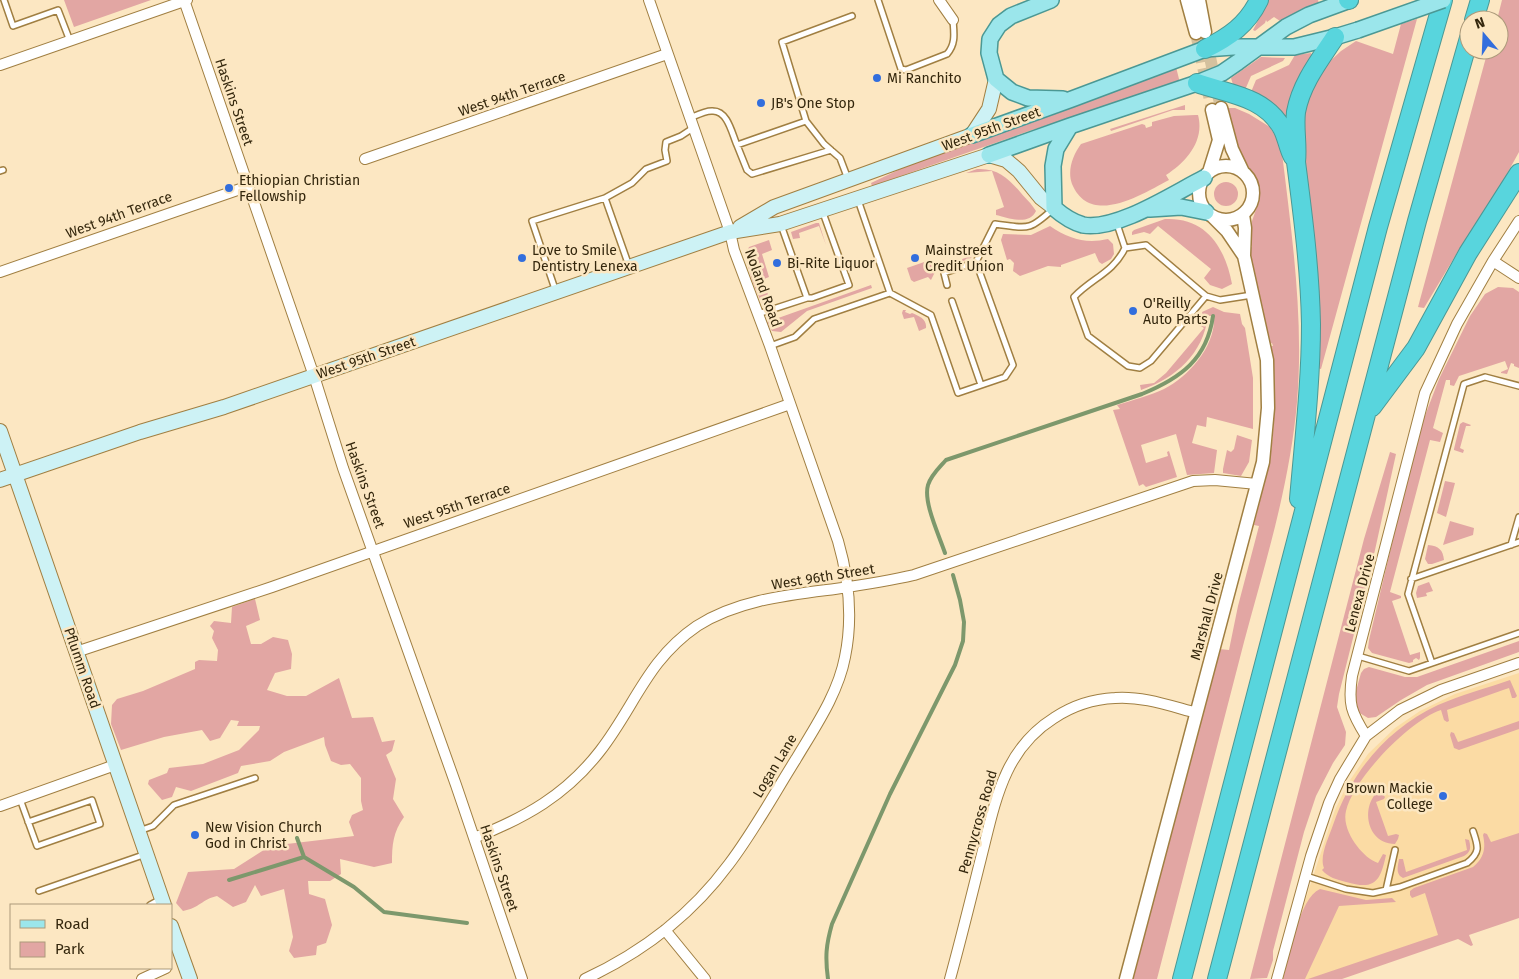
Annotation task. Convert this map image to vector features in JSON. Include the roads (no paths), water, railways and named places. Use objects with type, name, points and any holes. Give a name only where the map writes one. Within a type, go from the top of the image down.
[{"type":"highway","points":[[1202,38],[1226,39],[1244,24],[1259,0]]},
{"type":"highway","points":[[1182,979],[1378,227],[1443,0]]},
{"type":"highway","points":[[1296,544],[1310,365],[1311,325],[1310,283],[1296,162],[1298,149],[1296,114],[1299,98],[1312,72],[1335,37]]},
{"type":"highway","points":[[1218,979],[1417,220],[1463,60]]},
{"type":"highway","points":[[1197,84],[1246,98],[1266,109],[1282,128],[1296,162]]},
{"type":"highway","points":[[1366,415],[1416,348],[1468,253],[1519,173]]},
{"type":"main road","points":[[972,135],[989,109],[996,79],[989,53],[990,39],[999,25],[1011,16],[1051,0]]},
{"type":"main road","name":"West 95th Street","points":[[0,480],[140,432],[224,407],[730,232],[780,224],[1197,84],[1222,73],[1286,27],[1302,18],[1349,0]]},
{"type":"main road","name":"West 95th Street","points":[[730,232],[774,207],[1072,99],[1202,38],[1258,48],[1294,47],[1358,30],[1443,0]]},
{"type":"main road","points":[[996,79],[1018,96],[1072,99]]},
{"type":"main road","points":[[1054,208],[1053,166],[1056,149],[1070,126]]},
{"type":"main road","points":[[988,155],[1006,160],[1019,171],[1041,198],[1065,217],[1084,225],[1106,224],[1146,209],[1206,175]]},
{"type":"main road","points":[[1146,209],[1181,207],[1210,215]]},
{"type":"main road","name":"Pflumm Road","points":[[0,431],[146,853],[159,903]]},
{"type":"main road","points":[[172,932],[177,963],[190,979]]},
{"type":"street","points":[[0,65],[185,0]]},
{"type":"street","name":"Haskins Street","points":[[185,0],[314,376],[343,468],[374,550],[522,979]]},
{"type":"street","name":"Noland Road","points":[[649,0],[730,232],[734,250],[770,346],[839,547],[845,566],[848,587]]},
{"type":"street","points":[[939,0],[953,20]]},
{"type":"street","points":[[1187,0],[1202,38]]},
{"type":"street","points":[[1199,0],[1202,38]]},
{"type":"street","name":"West 94th Terrace","points":[[365,159],[668,54]]},
{"type":"street","points":[[1216,109],[1232,149],[1243,172],[1252,185],[1254,193],[1252,202],[1243,215],[1228,220],[1210,215],[1201,204],[1199,195],[1200,186],[1219,140],[1216,109]]},
{"type":"street","points":[[1206,175],[1217,168],[1226,166],[1235,167],[1243,172]]},
{"type":"street","name":"West 94th Terrace","points":[[0,272],[249,186]]},
{"type":"street","name":"Marshall Drive","points":[[1210,215],[1227,231],[1244,256]]},
{"type":"street","name":"Marshall Drive","points":[[1126,979],[1257,484],[1265,445],[1268,408],[1267,360],[1244,256],[1245,228],[1243,215]]},
{"type":"street","name":"Lenexa Drive","points":[[1366,736],[1354,716],[1350,696],[1358,656],[1425,394],[1457,324],[1493,261],[1519,221]]},
{"type":"street","points":[[1493,261],[1519,278]]},
{"type":"street","name":"West 95th Terrace","points":[[76,652],[267,588],[790,404]]},
{"type":"street","name":"West 96th Street","points":[[474,838],[526,816],[556,796],[581,773],[600,750],[655,664],[674,644],[699,625],[727,611],[759,601],[891,580],[933,569],[1193,481],[1215,480],[1257,484]]},
{"type":"street","name":"Logan Lane","points":[[585,979],[628,956],[665,930],[693,905],[730,863],[757,822],[834,691],[845,658],[849,630],[850,608],[848,587]]},
{"type":"street","points":[[1277,979],[1329,803],[1340,779],[1366,736],[1400,710],[1441,690],[1519,663]]},
{"type":"street","name":"Pennycross Road","points":[[950,979],[996,798],[1010,764],[1030,736],[1063,712],[1085,703],[1103,699],[1126,698],[1150,701],[1197,713]]},
{"type":"street","points":[[0,806],[116,765]]},
{"type":"street","points":[[665,930],[705,979]]},
{"type":"street","points":[[142,979],[164,969]]},
{"type":"lane","points":[[4,0],[13,26],[58,10],[70,41]]},
{"type":"lane","points":[[878,0],[901,69],[906,70],[947,54],[952,49],[954,43],[953,20]]},
{"type":"lane","points":[[849,181],[840,158],[824,144],[806,121],[782,42],[852,16]]},
{"type":"lane","points":[[556,292],[532,221],[605,198],[632,183],[646,169],[667,161],[666,142],[681,136],[692,123],[712,110],[720,112],[725,117],[747,170],[752,174],[831,150]]},
{"type":"lane","points":[[737,145],[806,121]]},
{"type":"lane","points":[[605,198],[629,267]]},
{"type":"lane","points":[[857,198],[890,293],[931,315],[958,393],[1005,377],[1013,365],[976,262]]},
{"type":"lane","points":[[946,286],[944,273],[976,262],[995,224],[1027,228],[1035,225],[1054,208]]},
{"type":"lane","points":[[757,314],[849,285],[822,210]]},
{"type":"lane","points":[[1116,221],[1126,248],[1121,257],[1106,273],[1084,287],[1074,298],[1088,336],[1128,366],[1140,368],[1151,361],[1206,296]]},
{"type":"lane","points":[[780,224],[806,298]]},
{"type":"lane","points":[[1126,248],[1146,245],[1206,296],[1220,300],[1253,295]]},
{"type":"lane","points":[[770,346],[796,337],[814,319],[890,293]]},
{"type":"lane","points":[[952,301],[981,385]]},
{"type":"lane","points":[[1432,663],[1408,594],[1464,384],[1485,377],[1519,386]]},
{"type":"lane","points":[[1511,545],[1519,517]]},
{"type":"lane","points":[[1411,579],[1519,542]]},
{"type":"lane","points":[[1358,656],[1409,671],[1519,633]]},
{"type":"lane","points":[[138,831],[153,826],[174,805],[255,778]]},
{"type":"lane","points":[[20,799],[28,822],[37,846],[100,824],[92,800],[28,822]]},
{"type":"lane","points":[[1306,876],[1346,889],[1373,893],[1386,890],[1468,863],[1474,857],[1478,847],[1473,831]]},
{"type":"lane","points":[[1386,890],[1395,850]]},
{"type":"lane","points":[[40,891],[146,853]]},
{"type":"waterway","points":[[945,553],[930,509],[927,492],[931,478],[946,460],[1142,394],[1169,381],[1180,374],[1198,355],[1205,344],[1213,316]]},
{"type":"waterway","points":[[828,979],[827,951],[832,924],[890,794],[955,665],[963,641],[964,622],[953,575]]},
{"type":"waterway","points":[[297,838],[304,857]]},
{"type":"waterway","points":[[229,880],[304,857],[354,887],[384,912],[467,923]]},
{"type":"tunnel","points":[[1196,33],[1212,110]]},
{"type":"tunnel","points":[[1206,39],[1221,108]]},
{"type":"place","name":"Mi Ranchito","points":[[877,78]]},
{"type":"place","name":"JB's One Stop","points":[[761,103]]},
{"type":"place","name":"Ethiopian Christian Fellowship","points":[[229,188]]},
{"type":"place","name":"Love to Smile Dentistry Lenexa","points":[[522,258]]},
{"type":"place","name":"Mainstreet Credit Union","points":[[915,258]]},
{"type":"place","name":"Bi-Rite Liquor","points":[[777,263]]},
{"type":"place","name":"O'Reilly Auto Parts","points":[[1133,311]]},
{"type":"place","name":"Brown Mackie College","points":[[1443,796]]},
{"type":"place","name":"New Vision Church God in Christ","points":[[195,835]]}]
